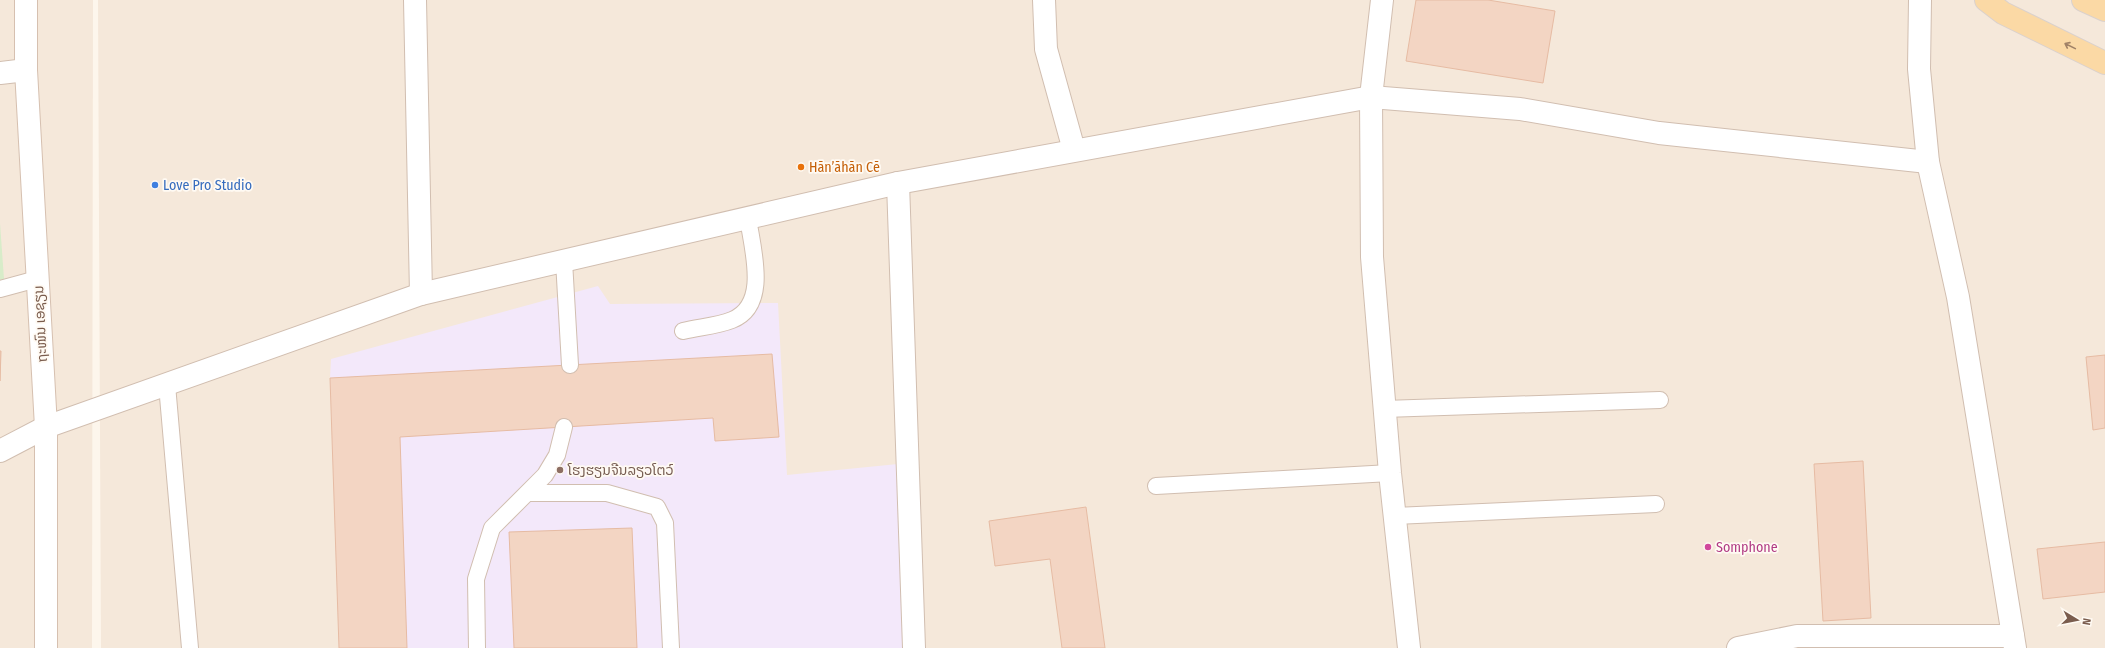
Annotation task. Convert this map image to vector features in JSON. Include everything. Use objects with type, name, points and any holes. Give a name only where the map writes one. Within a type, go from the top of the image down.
[{"type":"main road","points":[[1986,0],[2003,14],[2105,63]]},
{"type":"main road","points":[[2083,0],[2105,10]]},
{"type":"street","name":"ຖະໜົນ ເອຊຽນ","points":[[26,0],[26,70],[46,427],[46,648]]},
{"type":"street","points":[[415,0],[421,294]]},
{"type":"street","points":[[1044,0],[1046,49],[1074,150]]},
{"type":"street","points":[[1382,0],[1371,97],[1372,257],[1390,473],[1409,648]]},
{"type":"street","points":[[1738,648],[1797,642],[2014,642],[1958,296],[1928,162],[1919,69],[1920,0]]},
{"type":"street","points":[[0,73],[26,70]]},
{"type":"street","points":[[0,451],[46,427],[421,294],[898,183],[1371,97],[1520,109],[1659,133],[1928,162]]},
{"type":"street","points":[[898,183],[914,648]]},
{"type":"lane","points":[[683,331],[733,320],[747,308],[754,295],[756,277],[748,218]]},
{"type":"lane","points":[[564,261],[570,365]]},
{"type":"lane","points":[[0,289],[37,279]]},
{"type":"lane","points":[[166,385],[190,648]]},
{"type":"lane","points":[[1384,408],[1660,400]]},
{"type":"lane","points":[[477,648],[476,579],[492,528],[545,475],[557,455],[564,427]]},
{"type":"lane","points":[[1156,486],[1390,473]]},
{"type":"lane","points":[[528,493],[607,494],[657,507],[665,522],[671,648]]},
{"type":"lane","points":[[1395,516],[1656,504]]},
{"type":"shaded area","points":[[0,0],[93,0],[92,648],[0,648]]},
{"type":"shaded area","points":[[98,0],[2105,0],[2105,648],[101,648]]},
{"type":"shaded area","name":"ໂຮງຮຽນຈີນລຽວໂຕວ໌","points":[[598,286],[610,304],[778,303],[787,475],[898,464],[907,648],[339,648],[330,378],[331,359]]},
{"type":"green space","points":[[0,223],[4,279],[0,280]]},
{"type":"building","points":[[1416,0],[1488,0],[1555,11],[1543,83],[1406,61]]},
{"type":"building","points":[[0,351],[1,351],[0,381]]},
{"type":"building","points":[[772,354],[779,437],[715,441],[713,418],[400,437],[407,648],[339,648],[330,378]]},
{"type":"building","points":[[2105,355],[2105,428],[2093,430],[2086,357]]},
{"type":"building","points":[[1863,461],[1871,618],[1823,621],[1814,464]]},
{"type":"building","points":[[1086,507],[1105,648],[1062,648],[1050,559],[995,566],[989,521]]},
{"type":"building","points":[[632,528],[637,648],[514,648],[509,532]]},
{"type":"building","points":[[2105,542],[2105,592],[2043,599],[2037,549]]},
{"type":"place","name":"Hān’āhān Cē","points":[[801,167]]},
{"type":"place","name":"Love Pro Studio","points":[[155,185]]},
{"type":"place","name":"ໂຮງຮຽນຈີນລຽວໂຕວ໌","points":[[560,470]]},
{"type":"place","name":"Somphone","points":[[1708,547]]}]
